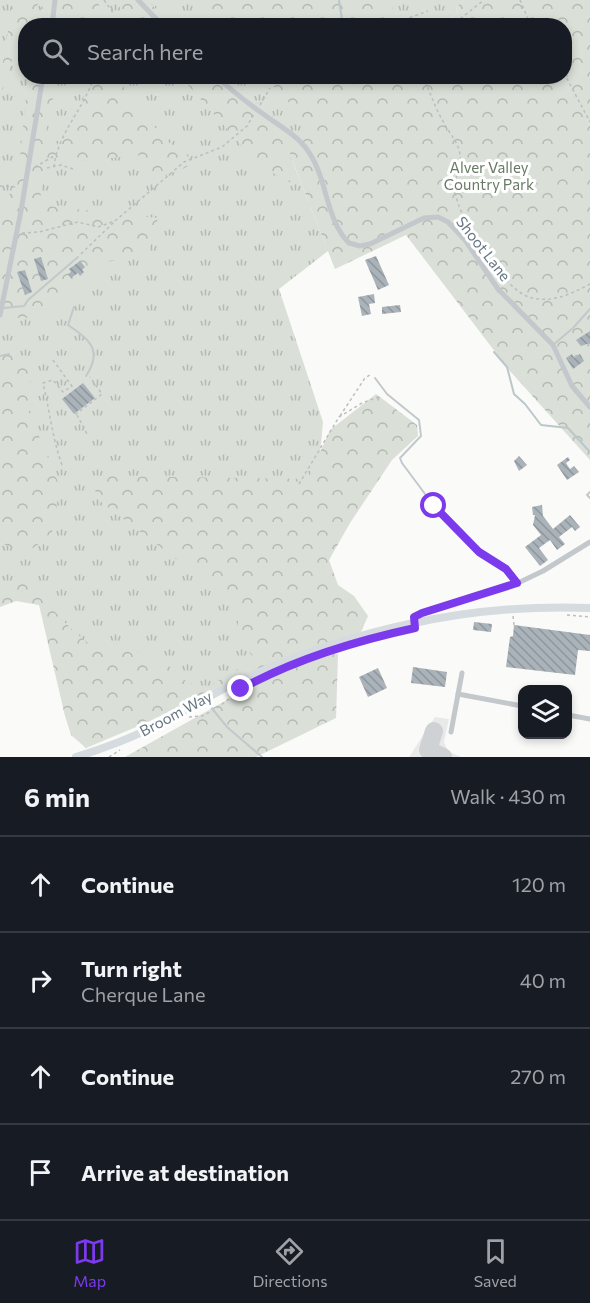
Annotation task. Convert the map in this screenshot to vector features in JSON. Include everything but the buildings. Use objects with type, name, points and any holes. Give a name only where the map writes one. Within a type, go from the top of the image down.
[{"type":"main road","name":"Broom Way","points":[[76,757],[141,733],[205,698],[279,663],[373,631],[468,613],[589,608]]},
{"type":"street","points":[[53,18],[55,0]]},
{"type":"street","points":[[138,0],[155,18]]},
{"type":"street","points":[[0,312],[43,84]]},
{"type":"street","name":"Shoot Lane","points":[[226,84],[257,110],[292,134],[308,150],[324,185],[335,221],[349,243],[365,246],[423,218],[431,216],[443,219],[465,240],[498,289],[553,345],[572,386],[590,407]]},
{"type":"street","points":[[480,595],[517,583],[543,571],[590,542]]},
{"type":"street","points":[[451,732],[462,673]]},
{"type":"street","points":[[458,694],[518,705]]},
{"type":"street","points":[[572,716],[590,719]]},
{"type":"lane","points":[[0,312],[24,306],[78,257]]},
{"type":"lane","points":[[74,307],[68,326],[86,338],[93,351],[94,358],[87,375]]},
{"type":"lane","points":[[553,345],[590,309]]},
{"type":"lane","points":[[0,356],[9,354]]},
{"type":"lane","points":[[375,378],[388,395],[419,420],[422,430],[419,440],[400,458],[402,463],[434,506],[475,548],[492,562],[506,569],[517,583]]},
{"type":"lane","points":[[590,492],[587,495],[590,498]]},
{"type":"lane","points":[[205,698],[227,727],[262,757]]},
{"type":"path","points":[[104,0],[114,14]]},
{"type":"path","points":[[461,18],[484,0]]},
{"type":"path","points":[[520,0],[528,18]]},
{"type":"path","points":[[409,18],[428,11]]},
{"type":"path","points":[[54,167],[55,156],[91,84]]},
{"type":"path","points":[[426,84],[460,154],[454,190],[463,217],[481,250],[510,284],[527,297],[548,300],[573,293],[590,284]]},
{"type":"path","points":[[570,84],[590,122]]},
{"type":"path","points":[[78,257],[115,221],[184,162],[222,147],[247,126],[270,88]]},
{"type":"path","points":[[33,170],[37,165],[55,156]]},
{"type":"path","points":[[47,168],[61,165],[76,170]]},
{"type":"path","points":[[0,186],[25,187]]},
{"type":"path","points":[[16,233],[39,232],[78,222],[98,228],[115,221]]},
{"type":"path","points":[[53,360],[74,389]]},
{"type":"path","points":[[87,375],[102,394],[76,413],[87,434]]},
{"type":"path","points":[[299,484],[365,378],[370,375],[375,378]]},
{"type":"path","points":[[62,465],[51,431],[44,383],[53,380],[63,392],[72,386]]},
{"type":"path","points":[[339,417],[362,403],[388,395]]},
{"type":"path","points":[[414,623],[414,617],[422,613],[480,595]]},
{"type":"path","points":[[513,615],[514,625]]},
{"type":"path","points":[[566,615],[590,618]]},
{"type":"path","points":[[187,717],[202,716],[249,685]]},
{"type":"path","points":[[110,756],[122,748]]},
{"type":"shaded area","points":[[435,717],[449,719],[444,742],[448,751],[461,757],[409,757]]},
{"type":"green space","points":[[0,0],[465,0],[456,7],[458,14],[451,18],[18,18],[18,84],[359,84],[286,145],[328,251],[279,289],[323,422],[304,626],[222,682],[72,733],[42,603],[0,599]]},
{"type":"green space","points":[[13,0],[40,0],[30,18],[18,18],[18,41],[0,98],[0,81]]},
{"type":"green space","points":[[43,0],[96,0],[106,17],[106,18],[39,18]]},
{"type":"green space","points":[[113,0],[146,0],[166,18],[130,18]]},
{"type":"green space","points":[[202,0],[391,0],[394,18],[211,18],[204,11]]},
{"type":"green space","name":"Alver Valley Country Park","points":[[465,0],[590,0],[590,460],[509,370],[406,235],[335,269],[289,152],[280,159],[291,183],[260,166],[187,84],[237,84],[295,137],[309,124],[272,84],[353,84],[354,87],[358,84],[572,84],[572,18],[451,18],[458,14],[456,7]]},
{"type":"green space","points":[[27,84],[56,84],[43,148],[55,149],[90,84],[121,84],[132,104],[154,127],[161,131],[165,140],[183,151],[193,163],[181,170],[153,179],[143,155],[46,164],[39,205],[158,218],[149,251],[104,263],[52,311],[22,319],[0,312],[0,214],[18,177]]},
{"type":"green space","points":[[0,345],[10,345],[31,369],[29,412],[60,487],[52,532],[35,547],[23,552],[0,543]]},
{"type":"green space","points":[[376,394],[417,425],[418,436],[392,460],[350,523],[329,560],[338,585],[354,596],[368,616],[361,632],[211,691],[148,722],[86,748],[71,735],[39,605],[16,601],[0,607],[0,581],[18,581],[33,585],[34,590],[46,598],[65,623],[95,648],[120,643],[168,665],[182,679],[197,686],[209,686],[255,659],[237,638],[239,607],[96,498],[95,485],[99,476],[308,479],[330,430]]},
{"type":"green space","points":[[338,654],[336,718],[256,757],[125,757],[279,671],[321,655]]},
{"type":"waterway","points":[[339,0],[342,18]]},
{"type":"waterway","points":[[494,352],[507,367],[514,394],[541,425],[568,428],[590,452]]},
{"type":"taxiway","points":[[434,731],[428,750],[443,757]]},
{"type":"route","points":[[241,689],[264,676],[296,663],[351,644],[415,628],[414,617],[422,613],[517,583],[506,569],[479,552],[434,506]]}]
